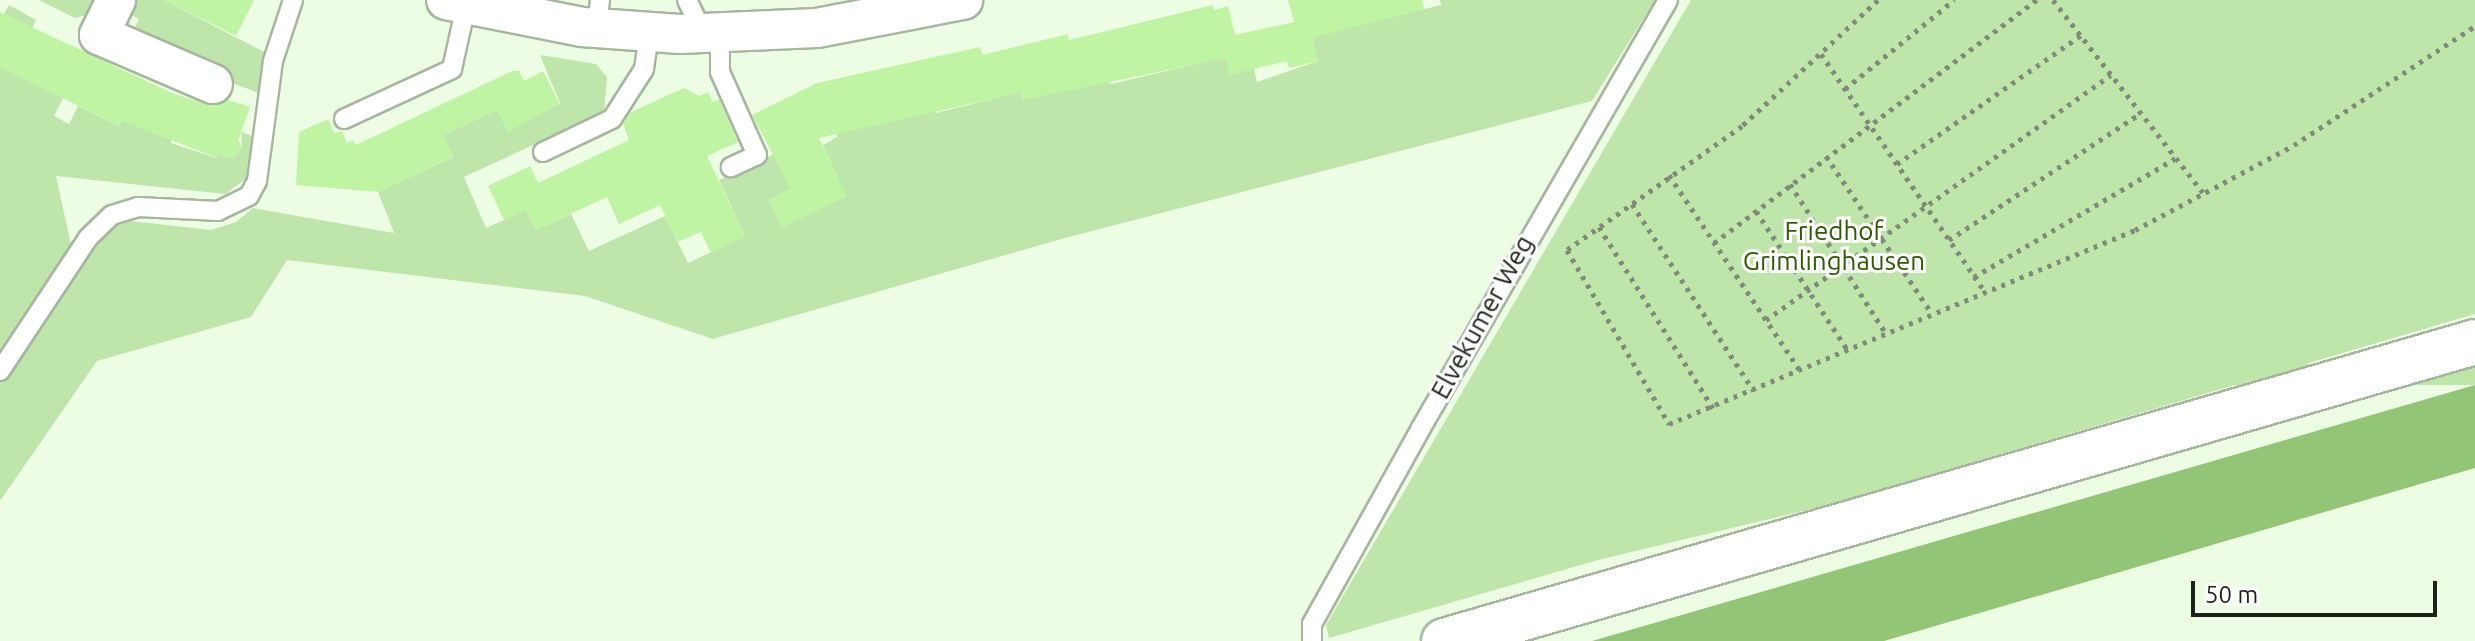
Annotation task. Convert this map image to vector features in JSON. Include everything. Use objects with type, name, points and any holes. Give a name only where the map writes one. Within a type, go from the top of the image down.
[{"type":"main road","points":[[1444,641],[2475,342]]},
{"type":"street","points":[[116,0],[99,35],[213,84]]},
{"type":"street","points":[[456,3],[599,14],[649,32],[704,22],[963,0]]},
{"type":"lane","points":[[0,371],[88,238],[112,215],[138,207],[218,211],[249,196],[257,181],[273,61],[293,0]]},
{"type":"lane","name":"Elvekumer Weg","points":[[1312,641],[1312,624],[1413,441],[1668,0]]},
{"type":"lane","points":[[344,119],[452,69],[456,3]]},
{"type":"lane","points":[[704,22],[720,72],[757,155],[731,167]]},
{"type":"lane","points":[[543,152],[612,119],[644,69],[649,32]]},
{"type":"path","points":[[1878,0],[1742,126],[1567,250],[1669,424],[1801,372],[2135,230],[2294,145],[2475,26]]},
{"type":"path","points":[[1845,89],[1954,0]]},
{"type":"path","points":[[1714,243],[1869,123],[2037,0]]},
{"type":"path","points":[[2053,0],[2203,193]]},
{"type":"path","points":[[1897,164],[2081,35]]},
{"type":"path","points":[[1821,54],[1986,293]]},
{"type":"path","points":[[1766,320],[1883,240],[1924,204],[2111,75]]},
{"type":"path","points":[[1949,240],[2141,113]]},
{"type":"path","points":[[1826,156],[1932,314]]},
{"type":"path","points":[[1974,277],[2176,158]]},
{"type":"path","points":[[1669,175],[1801,372]]},
{"type":"path","points":[[1790,184],[1887,335]]},
{"type":"path","points":[[1632,204],[1754,391]]},
{"type":"path","points":[[1756,211],[1849,352]]},
{"type":"path","points":[[1599,227],[1713,408]]},
{"type":"green space","points":[[39,0],[105,0],[99,12],[75,18]]},
{"type":"green space","points":[[129,0],[164,0],[268,54],[261,94],[127,43],[139,19],[124,11]]},
{"type":"green space","points":[[1440,0],[1655,0],[1592,101],[1065,238],[713,339],[585,296],[287,260],[251,317],[97,361],[0,501],[0,21],[9,5],[36,20],[11,72],[63,98],[54,116],[69,124],[78,106],[119,126],[130,105],[172,138],[171,143],[216,158],[218,153],[233,158],[242,147],[241,132],[256,137],[250,176],[225,194],[56,176],[77,272],[108,228],[130,221],[211,230],[236,222],[253,208],[394,233],[378,192],[453,157],[443,135],[497,110],[508,131],[560,103],[540,55],[596,64],[607,77],[604,112],[464,177],[486,228],[526,210],[536,230],[571,214],[589,251],[665,216],[688,263],[745,236],[719,180],[774,154],[791,189],[769,200],[782,227],[846,196],[823,145],[837,137],[831,120],[932,99],[936,113],[992,99],[1019,81],[1023,99],[1106,65],[1111,84],[1226,57],[1254,69],[1257,82],[1318,61],[1307,18],[1384,19],[1441,5]]},
{"type":"green space","name":"Friedhof Grimlinghausen","points":[[1691,0],[2475,0],[2475,314],[1832,504],[1598,560],[1329,638],[1326,625]]},
{"type":"green space","points":[[1484,364],[2475,364],[2475,385],[1484,385]]},
{"type":"green space","points":[[2475,385],[2475,468],[1884,641],[1592,641]]},
{"type":"building","points":[[164,0],[254,0],[236,36]]},
{"type":"building","points":[[1288,0],[1422,0],[1424,9],[1312,38],[1318,61],[1289,68],[1287,61],[1229,75],[1226,58],[1023,100],[1022,92],[819,138],[847,196],[782,227],[769,200],[791,189],[752,115],[817,83],[980,47],[982,55],[1068,34],[1069,40],[1213,5],[1214,10],[1228,6],[1235,35],[1294,22]]},
{"type":"building","points":[[0,12],[172,93],[205,104],[228,100],[250,107],[238,140],[242,147],[233,158],[218,153],[217,158],[122,121],[119,126],[0,67]]},
{"type":"building","points":[[512,71],[519,71],[524,81],[543,71],[559,103],[508,132],[497,110],[443,135],[454,156],[379,192],[296,185],[299,132],[328,119],[334,133],[342,131],[347,143],[353,140],[356,145]]},
{"type":"building","points":[[684,88],[699,96],[708,92],[713,102],[719,99],[738,142],[707,156],[745,236],[711,253],[701,232],[678,242],[660,205],[619,224],[607,197],[536,230],[526,210],[504,220],[488,186],[530,166],[538,183],[629,140],[623,124],[631,112]]}]
